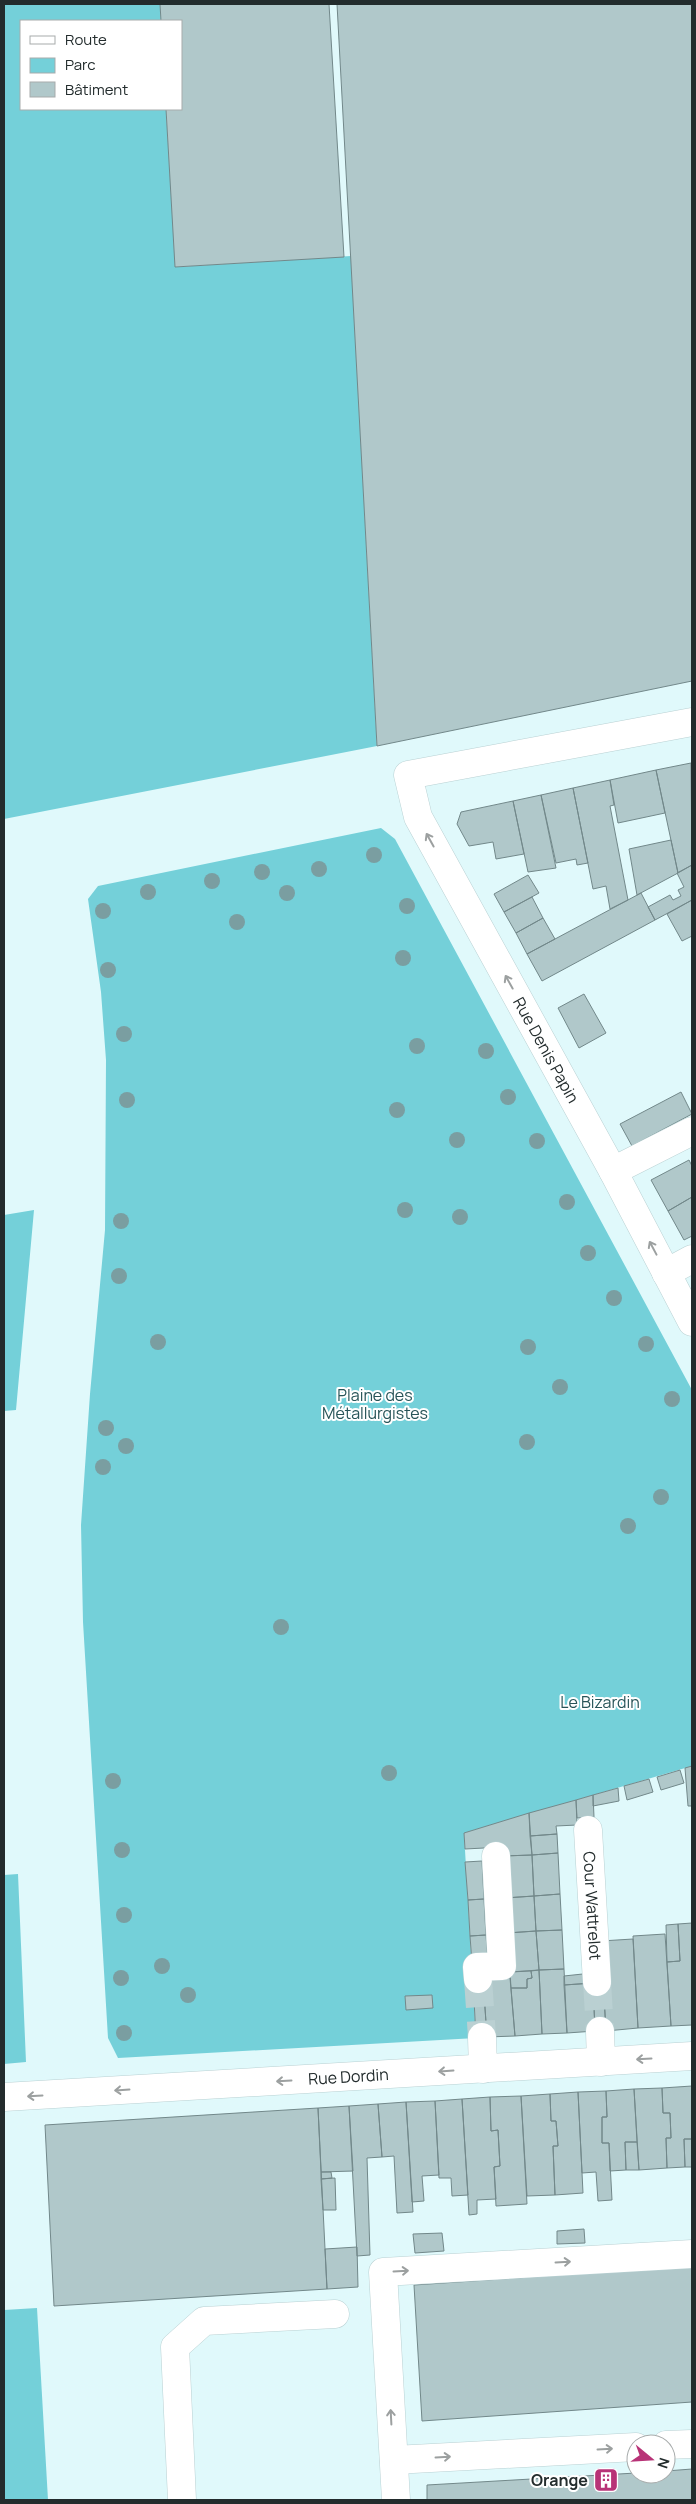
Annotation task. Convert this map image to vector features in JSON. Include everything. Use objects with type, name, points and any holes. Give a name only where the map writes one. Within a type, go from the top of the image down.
[{"type":"street","name":"Rue Denis Papin","points":[[692,722],[408,775],[418,817],[613,1171],[692,1322]]},
{"type":"street","points":[[613,1171],[692,1131]]},
{"type":"street","points":[[666,1273],[692,1259]]},
{"type":"street","name":"Cour Wattrelot","points":[[588,1830],[597,1982]]},
{"type":"street","points":[[478,1979],[477,1967],[502,1966],[496,1856]]},
{"type":"street","points":[[600,2030],[601,2062]]},
{"type":"street","points":[[482,2037],[483,2069]]},
{"type":"street","name":"Rue Dordin","points":[[4,2097],[692,2056]]},
{"type":"street","points":[[396,2500],[383,2272],[692,2254]]},
{"type":"street","points":[[182,2500],[174,2347],[204,2321],[335,2314]]},
{"type":"street","points":[[676,2445],[692,2444]]},
{"type":"street","points":[[394,2460],[626,2448]]},
{"type":"green space","points":[[4,4],[160,4],[161,20],[20,20],[20,110],[166,110],[176,267],[351,256],[377,746],[4,819]]},
{"type":"green space","name":"Plaine des Métallurgistes","points":[[381,828],[395,839],[692,1390],[692,1766],[464,1833],[476,2038],[118,2058],[108,2038],[83,1622],[81,1525],[90,1394],[105,1230],[106,1060],[101,992],[88,899],[98,886]]},
{"type":"green space","points":[[34,1210],[16,1410],[4,1411],[4,1215]]},
{"type":"green space","points":[[18,1874],[26,2062],[4,2064],[4,1875]]},
{"type":"green space","points":[[37,2308],[48,2500],[4,2500],[4,2310]]},
{"type":"building","points":[[160,4],[329,4],[344,257],[175,267],[166,110],[182,110],[182,20],[161,20]]},
{"type":"building","points":[[337,4],[692,4],[692,681],[377,746]]},
{"type":"building","points":[[691,763],[692,865],[678,873],[656,770]]},
{"type":"building","points":[[656,770],[665,813],[618,823],[610,780]]},
{"type":"building","points":[[610,780],[614,805],[610,806],[628,900],[610,909],[606,886],[593,889],[573,788]]},
{"type":"building","points":[[573,788],[588,863],[577,865],[576,859],[556,863],[541,795]]},
{"type":"building","points":[[541,795],[556,868],[528,872],[513,801]]},
{"type":"building","points":[[513,801],[524,854],[496,859],[493,842],[469,846],[457,824],[461,812]]},
{"type":"building","points":[[671,840],[678,873],[637,895],[629,849]]},
{"type":"building","points":[[692,865],[692,900],[655,920],[648,907],[670,895],[673,900],[681,896],[678,890],[684,887],[677,873]]},
{"type":"building","points":[[528,875],[539,893],[504,912],[494,894]]},
{"type":"building","points":[[641,893],[655,920],[542,981],[527,954]]},
{"type":"building","points":[[532,897],[543,918],[516,933],[504,912]]},
{"type":"building","points":[[692,900],[692,936],[682,941],[667,914]]},
{"type":"building","points":[[543,918],[555,939],[527,954],[516,933]]},
{"type":"building","points":[[584,994],[606,1033],[579,1048],[558,1008]]},
{"type":"building","points":[[681,1092],[692,1114],[632,1146],[620,1124]]},
{"type":"building","points":[[689,1160],[692,1166],[692,1197],[668,1211],[651,1180]]},
{"type":"building","points":[[692,1197],[692,1236],[684,1240],[668,1211]]},
{"type":"building","points":[[692,1766],[692,1806],[688,1806],[685,1768]]},
{"type":"building","points":[[680,1770],[684,1783],[661,1790],[657,1777]]},
{"type":"building","points":[[649,1779],[653,1792],[627,1800],[624,1786]]},
{"type":"building","points":[[618,1788],[619,1801],[593,1806],[593,1795]]},
{"type":"building","points":[[593,1795],[594,1817],[577,1818],[576,1800]]},
{"type":"building","points":[[576,1800],[577,1825],[556,1826],[557,1834],[530,1836],[529,1813]]},
{"type":"building","points":[[529,1813],[532,1855],[503,1856],[503,1847],[465,1849],[464,1833]]},
{"type":"building","points":[[557,1834],[558,1853],[532,1855],[530,1836]]},
{"type":"building","points":[[558,1853],[560,1894],[534,1896],[532,1855]]},
{"type":"building","points":[[532,1855],[534,1896],[505,1898],[503,1856]]},
{"type":"building","points":[[482,1861],[484,1899],[468,1900],[465,1862]]},
{"type":"building","points":[[560,1894],[562,1930],[536,1931],[534,1896]]},
{"type":"building","points":[[534,1896],[536,1931],[507,1933],[505,1898]]},
{"type":"building","points":[[484,1899],[486,1935],[470,1936],[468,1900]]},
{"type":"building","points":[[692,1923],[692,2025],[671,2026],[667,1962],[680,1961],[678,1924]]},
{"type":"building","points":[[678,1924],[680,1961],[667,1962],[666,1925]]},
{"type":"building","points":[[562,1930],[564,1969],[539,1970],[536,1931]]},
{"type":"building","points":[[536,1931],[539,1970],[510,1972],[507,1933]]},
{"type":"building","points":[[665,1934],[671,2026],[638,2028],[633,1936]]},
{"type":"building","points":[[486,1935],[488,1962],[472,1963],[470,1936]]},
{"type":"building","points":[[633,1939],[638,2028],[606,2031],[601,1941]]},
{"type":"building","points":[[564,1969],[567,2033],[542,2034],[539,1970]]},
{"type":"building","points":[[539,1970],[542,2034],[515,2036],[511,1988],[527,1988],[527,1979],[532,1978],[531,1971]]},
{"type":"building","points":[[531,1971],[532,1978],[527,1979],[527,1988],[511,1988],[510,1972]]},
{"type":"building","points":[[592,1973],[593,1983],[564,1985],[564,1976]]},
{"type":"building","points":[[510,1978],[515,2036],[487,2037],[483,1979]]},
{"type":"building","points":[[483,1979],[487,2037],[476,2038],[473,1980]]},
{"type":"building","points":[[603,1982],[606,2031],[595,2031],[593,1983]]},
{"type":"building","points":[[593,1983],[595,2031],[567,2033],[564,1985]]},
{"type":"building","points":[[432,1995],[433,2008],[406,2010],[405,1996]]},
{"type":"building","points":[[692,2086],[692,2139],[684,2139],[685,2167],[667,2168],[666,2138],[671,2138],[670,2113],[663,2113],[662,2088]]},
{"type":"building","points":[[662,2088],[663,2113],[670,2113],[671,2138],[666,2138],[667,2168],[639,2170],[634,2089]]},
{"type":"building","points":[[634,2089],[637,2142],[625,2142],[626,2170],[610,2171],[609,2143],[602,2143],[602,2117],[607,2117],[606,2091]]},
{"type":"building","points":[[606,2091],[607,2117],[602,2117],[602,2143],[609,2143],[612,2200],[598,2201],[596,2172],[582,2173],[578,2092]]},
{"type":"building","points":[[578,2092],[583,2193],[555,2195],[553,2146],[558,2146],[556,2121],[551,2121],[550,2094]]},
{"type":"building","points":[[550,2094],[551,2121],[556,2121],[558,2146],[553,2146],[555,2195],[527,2196],[521,2096]]},
{"type":"building","points":[[521,2096],[527,2204],[496,2206],[494,2167],[500,2166],[498,2130],[491,2131],[490,2097]]},
{"type":"building","points":[[490,2097],[491,2131],[498,2130],[500,2166],[494,2167],[496,2199],[477,2200],[477,2214],[469,2215],[462,2099]]},
{"type":"building","points":[[462,2099],[468,2195],[452,2196],[451,2178],[439,2178],[435,2101]]},
{"type":"building","points":[[435,2101],[439,2175],[422,2176],[424,2201],[412,2202],[406,2102]]},
{"type":"building","points":[[406,2102],[413,2212],[397,2213],[394,2156],[382,2157],[378,2104]]},
{"type":"building","points":[[378,2104],[382,2157],[367,2158],[370,2255],[357,2256],[349,2106]]},
{"type":"building","points":[[349,2106],[353,2171],[321,2172],[318,2108]]},
{"type":"building","points":[[318,2108],[327,2289],[54,2306],[45,2125]]},
{"type":"building","points":[[684,2139],[692,2139],[692,2167],[685,2167]]},
{"type":"building","points":[[625,2142],[637,2142],[639,2170],[626,2170]]},
{"type":"building","points":[[321,2172],[331,2172],[332,2178],[321,2179]]},
{"type":"building","points":[[335,2178],[336,2210],[323,2210],[321,2179]]},
{"type":"building","points":[[584,2229],[585,2243],[557,2244],[557,2231]]},
{"type":"building","points":[[442,2233],[444,2251],[415,2253],[413,2234]]},
{"type":"building","points":[[357,2247],[358,2287],[327,2289],[325,2249]]},
{"type":"building","points":[[692,2266],[692,2402],[422,2421],[414,2285]]},
{"type":"building","name":"Orange","points":[[692,2469],[692,2500],[427,2500],[427,2485],[626,2474],[626,2484],[676,2484],[676,2470]]},
{"type":"tunnel","points":[[478,1979],[482,2037]]},
{"type":"tunnel","points":[[597,1982],[600,2031]]},
{"type":"place","name":"Orange","points":[[606,2480]]},
{"type":"park label","name":"Le Bizardin","points":[[600,1702]]}]
